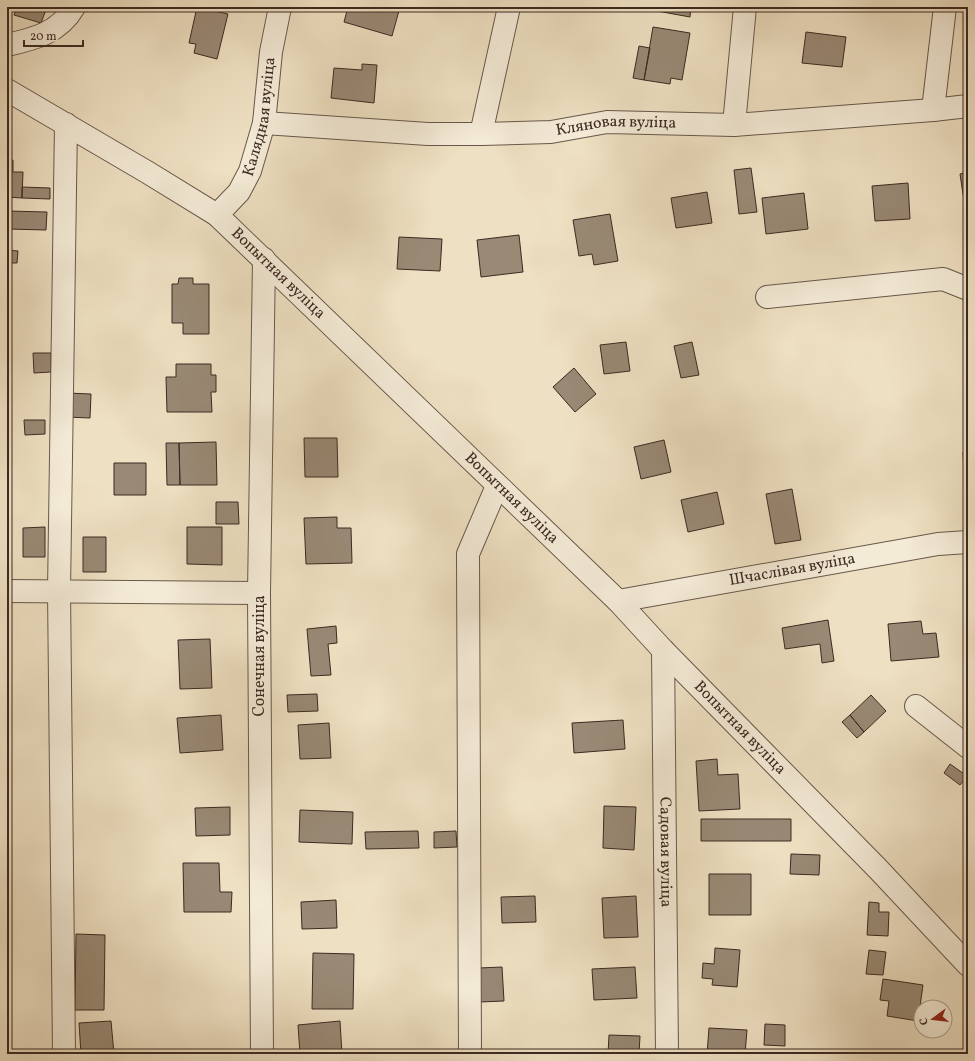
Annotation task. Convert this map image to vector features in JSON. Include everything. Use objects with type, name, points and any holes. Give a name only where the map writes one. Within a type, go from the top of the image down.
[{"type":"street","points":[[7,45],[29,40],[52,30],[68,17],[74,7]]},
{"type":"street","name":"Калядная вуліца","points":[[217,215],[239,192],[250,171],[264,123],[271,52],[280,7]]},
{"type":"street","points":[[481,134],[509,7]]},
{"type":"street","points":[[734,125],[745,7]]},
{"type":"street","points":[[934,110],[945,7]]},
{"type":"street","name":"Вопытная вуліца","points":[[7,90],[217,215],[618,601],[663,650],[878,869],[968,965]]},
{"type":"street","name":"Кляновая вуліца","points":[[264,123],[428,134],[481,134],[551,132],[607,122],[734,125],[934,110],[968,106]]},
{"type":"street","points":[[64,1054],[59,591],[66,124]]},
{"type":"street","name":"Сонечная вуліца","points":[[262,1054],[259,592],[264,259]]},
{"type":"street","points":[[767,297],[943,279],[968,289]]},
{"type":"street","points":[[470,1054],[468,554],[498,486]]},
{"type":"street","name":"Шчаслівая вуліца","points":[[618,601],[938,544],[968,542]]},
{"type":"street","points":[[7,591],[259,592]]},
{"type":"street","name":"Садовая вуліца","points":[[663,650],[667,1054]]},
{"type":"street","points":[[916,706],[968,747]]},
{"type":"building","points":[[17,7],[47,7],[41,23],[14,15]]},
{"type":"building","points":[[197,7],[228,14],[217,59],[194,53],[196,44],[189,43]]},
{"type":"building","points":[[348,7],[400,7],[392,36],[344,22]]},
{"type":"building","points":[[658,7],[691,7],[690,17],[657,11]]},
{"type":"building","points":[[653,27],[690,33],[682,80],[671,78],[670,84],[644,80]]},
{"type":"building","points":[[806,32],[846,37],[842,67],[802,63]]},
{"type":"building","points":[[639,46],[650,48],[644,80],[633,78]]},
{"type":"building","points":[[362,64],[377,65],[374,103],[331,98],[334,68],[362,70]]},
{"type":"building","points":[[7,160],[13,160],[13,172],[23,172],[22,198],[7,197]]},
{"type":"building","points":[[751,168],[757,212],[739,214],[734,170]]},
{"type":"building","points":[[968,172],[968,214],[966,214],[960,174]]},
{"type":"building","points":[[908,183],[910,219],[875,221],[872,186]]},
{"type":"building","points":[[22,187],[50,188],[50,199],[22,198]]},
{"type":"building","points":[[707,192],[712,223],[676,228],[671,198]]},
{"type":"building","points":[[804,193],[808,229],[766,234],[762,198]]},
{"type":"building","points":[[7,211],[47,212],[46,230],[7,229]]},
{"type":"building","points":[[610,214],[618,261],[594,265],[592,254],[579,256],[573,220]]},
{"type":"building","points":[[519,235],[523,272],[481,277],[477,240]]},
{"type":"building","points":[[399,237],[442,239],[440,271],[397,269]]},
{"type":"building","points":[[7,250],[18,251],[17,263],[7,263]]},
{"type":"building","points":[[179,278],[193,278],[193,284],[209,284],[209,334],[183,334],[183,323],[172,323],[172,284],[178,284]]},
{"type":"building","points":[[626,342],[630,371],[604,374],[600,345]]},
{"type":"building","points":[[692,342],[699,375],[681,378],[674,346]]},
{"type":"building","points":[[33,353],[51,353],[51,372],[34,373]]},
{"type":"building","points":[[176,364],[211,364],[211,375],[216,375],[216,392],[211,392],[212,412],[167,412],[166,377],[176,377]]},
{"type":"building","points":[[574,368],[596,394],[575,412],[553,387]]},
{"type":"building","points":[[67,393],[91,394],[90,418],[66,417]]},
{"type":"building","points":[[24,420],[45,420],[45,434],[25,435]]},
{"type":"building","points":[[304,438],[337,438],[338,477],[305,477]]},
{"type":"building","points":[[664,440],[671,472],[641,479],[634,447]]},
{"type":"building","points":[[216,442],[217,485],[180,485],[179,443]]},
{"type":"building","points":[[166,443],[179,443],[180,485],[167,485]]},
{"type":"building","points":[[963,452],[968,452],[968,476],[964,476]]},
{"type":"building","points":[[114,463],[146,463],[146,495],[114,495]]},
{"type":"building","points":[[792,489],[801,540],[775,544],[766,494]]},
{"type":"building","points":[[717,492],[724,524],[688,532],[681,500]]},
{"type":"building","points":[[216,502],[238,502],[239,524],[216,524]]},
{"type":"building","points":[[337,517],[337,528],[351,528],[352,563],[306,564],[304,518]]},
{"type":"building","points":[[45,527],[45,557],[23,557],[23,528]]},
{"type":"building","points":[[187,527],[222,527],[222,565],[187,564]]},
{"type":"building","points":[[83,537],[106,537],[106,572],[83,572]]},
{"type":"building","points":[[828,620],[834,661],[822,663],[820,644],[785,649],[782,628]]},
{"type":"building","points":[[921,621],[923,634],[936,633],[939,657],[891,661],[888,624]]},
{"type":"building","points":[[336,626],[337,643],[328,644],[331,675],[311,676],[307,629]]},
{"type":"building","points":[[210,639],[212,688],[180,689],[178,640]]},
{"type":"building","points":[[317,694],[318,711],[288,712],[287,695]]},
{"type":"building","points":[[871,695],[886,711],[864,732],[850,715]]},
{"type":"building","points":[[221,715],[223,750],[180,753],[177,718]]},
{"type":"building","points":[[850,715],[864,732],[857,738],[842,722]]},
{"type":"building","points":[[623,720],[625,749],[574,753],[572,723]]},
{"type":"building","points":[[329,723],[331,758],[300,759],[298,725]]},
{"type":"building","points":[[717,759],[718,775],[738,774],[740,809],[699,811],[696,761]]},
{"type":"building","points":[[950,764],[967,776],[960,785],[944,773]]},
{"type":"building","points":[[604,806],[636,807],[634,850],[603,848]]},
{"type":"building","points":[[230,807],[230,835],[196,836],[195,808]]},
{"type":"building","points":[[300,810],[353,812],[352,844],[299,842]]},
{"type":"building","points":[[701,819],[791,819],[791,841],[701,841]]},
{"type":"building","points":[[418,831],[419,848],[366,849],[365,832]]},
{"type":"building","points":[[456,831],[457,847],[434,848],[434,832]]},
{"type":"building","points":[[791,854],[820,855],[819,875],[790,874]]},
{"type":"building","points":[[183,863],[219,863],[220,892],[232,892],[231,912],[184,912]]},
{"type":"building","points":[[709,874],[751,874],[751,915],[709,915]]},
{"type":"building","points":[[535,896],[536,922],[502,923],[501,897]]},
{"type":"building","points":[[636,896],[638,937],[604,938],[602,898]]},
{"type":"building","points":[[336,900],[337,928],[302,929],[301,902]]},
{"type":"building","points":[[869,902],[879,903],[879,912],[889,912],[888,936],[867,935]]},
{"type":"building","points":[[76,934],[105,935],[104,1010],[75,1010]]},
{"type":"building","points":[[715,948],[740,950],[737,987],[712,985],[713,979],[702,978],[703,963],[714,964]]},
{"type":"building","points":[[869,950],[886,952],[883,975],[866,974]]},
{"type":"building","points":[[313,953],[354,954],[353,1009],[312,1009]]},
{"type":"building","points":[[502,967],[504,1001],[480,1002],[479,968]]},
{"type":"building","points":[[635,967],[637,998],[594,1000],[592,969]]},
{"type":"building","points":[[883,979],[923,985],[921,999],[913,999],[913,1020],[887,1016],[889,1001],[880,1000]]},
{"type":"building","points":[[111,1021],[114,1054],[81,1054],[79,1023]]},
{"type":"building","points":[[340,1021],[342,1054],[300,1054],[298,1025]]},
{"type":"building","points":[[765,1024],[785,1025],[785,1046],[764,1045]]},
{"type":"building","points":[[709,1028],[747,1030],[745,1054],[707,1054]]},
{"type":"building","points":[[609,1035],[640,1036],[639,1054],[608,1054]]},
{"type":"building","points":[[477,1050],[494,1050],[494,1054],[477,1054]]}]
